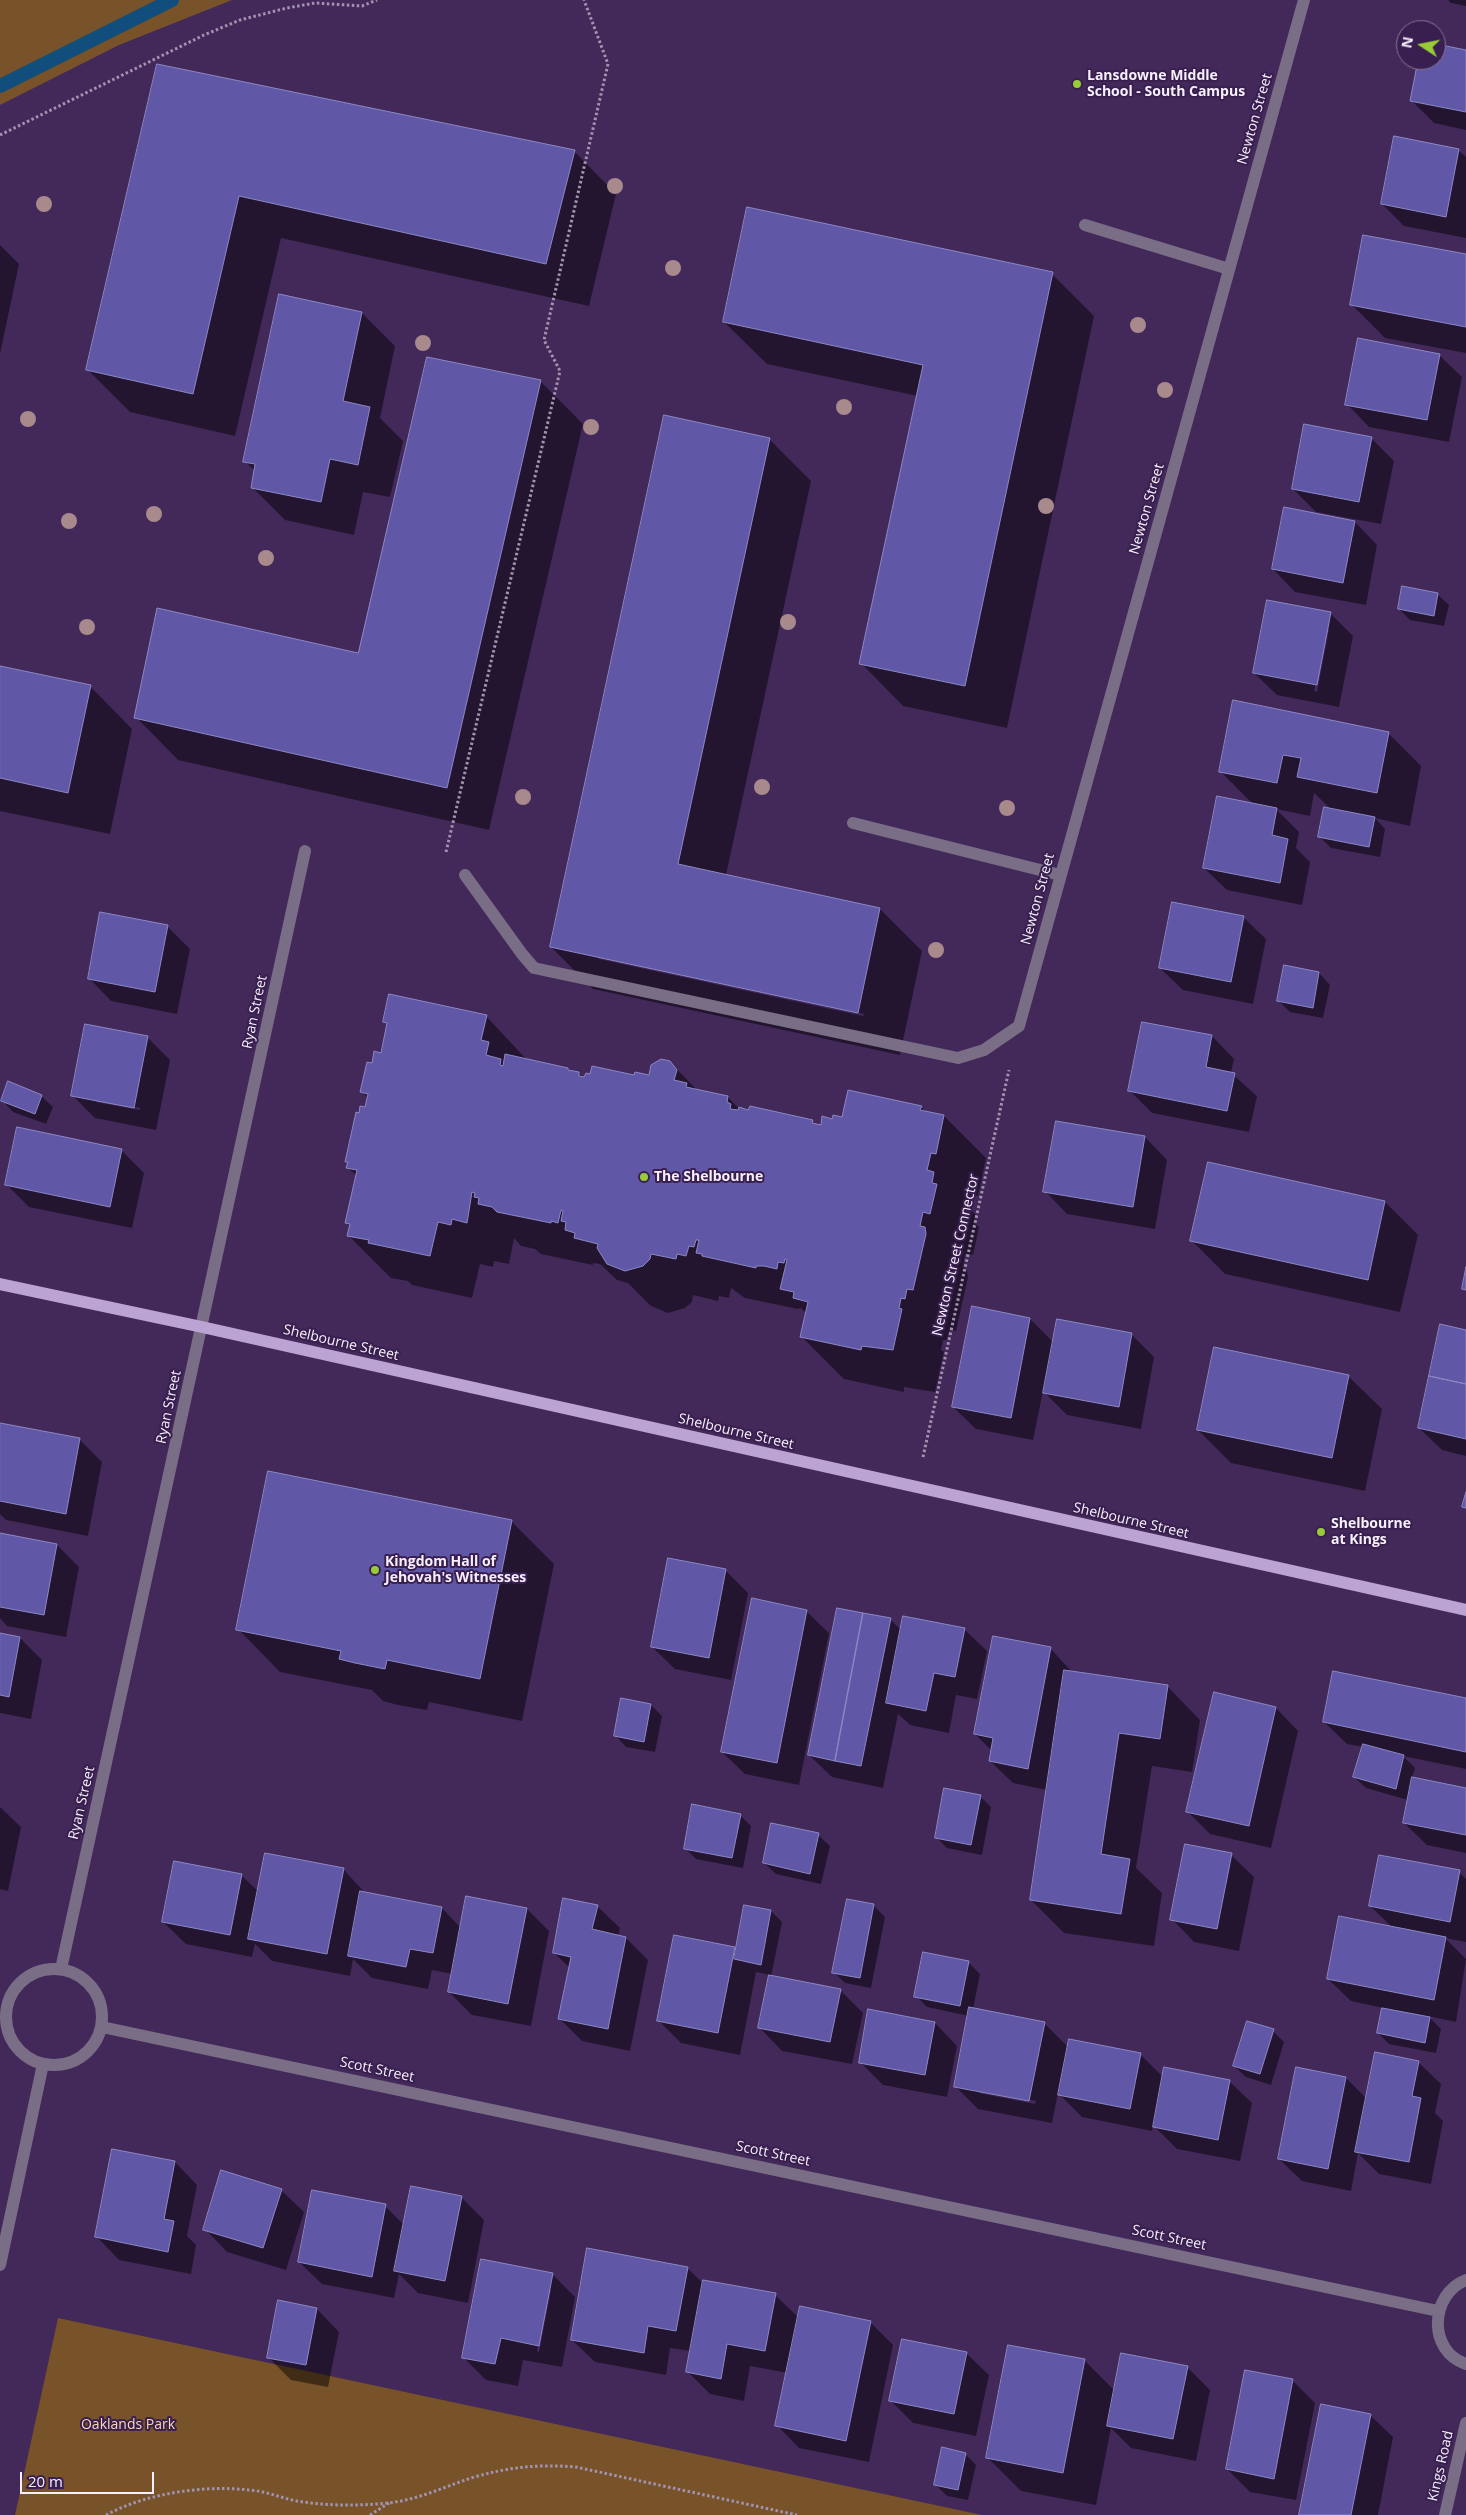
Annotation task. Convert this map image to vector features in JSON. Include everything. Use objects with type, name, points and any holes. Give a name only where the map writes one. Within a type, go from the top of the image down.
[{"type":"main road","name":"Shelbourne Street","points":[[0,1284],[202,1327],[1466,1610]]},
{"type":"street","name":"Newton Street","points":[[1019,1026],[1304,0]]},
{"type":"street","points":[[1085,225],[1229,269]]},
{"type":"street","points":[[854,824],[1060,875]]},
{"type":"street","name":"Ryan Street","points":[[61,1969],[304,851]]},
{"type":"street","points":[[465,875],[534,968],[958,1058],[984,1050],[1019,1026]]},
{"type":"street","points":[[61,1969],[79,1976],[94,1989],[101,2008],[102,2027],[94,2045],[80,2058],[62,2065],[43,2064],[26,2056],[12,2042],[6,2023],[4,2003],[28,1977],[44,1970],[61,1969]]},
{"type":"street","name":"Scott Street","points":[[102,2027],[1438,2311]]},
{"type":"street","points":[[0,2265],[43,2064]]},
{"type":"street","points":[[1466,2280],[1458,2283],[1445,2295],[1438,2311],[1438,2330],[1445,2349],[1460,2362],[1466,2364]]},
{"type":"street","name":"Kings Road","points":[[1445,2515],[1466,2423]]},
{"type":"path","points":[[0,135],[204,35],[240,20],[315,3],[362,6],[377,0]]},
{"type":"path","points":[[445,856],[560,371],[544,340],[608,64],[584,0]]},
{"type":"path","name":"Newton Street Connector","points":[[915,1488],[1019,1026]]},
{"type":"path","points":[[106,2515],[119,2508],[200,2489],[251,2490],[298,2501],[346,2506],[389,2503],[422,2496],[470,2479],[510,2468],[544,2464],[576,2467],[798,2515]]},
{"type":"path","points":[[370,2515],[389,2503]]},
{"type":"green space","points":[[0,0],[232,0],[119,45],[0,105]]},
{"type":"green space","name":"Oaklands Park","points":[[58,2318],[982,2515],[15,2515]]},
{"type":"building","points":[[1446,46],[1466,50],[1466,112],[1410,101],[1416,70],[1446,70]]},
{"type":"building","points":[[157,64],[575,150],[546,264],[239,196],[193,394],[86,370]]},
{"type":"building","points":[[1394,136],[1459,149],[1446,217],[1381,204]]},
{"type":"building","points":[[747,207],[1053,272],[965,686],[859,664],[923,365],[723,322]]},
{"type":"building","points":[[1363,235],[1466,254],[1466,327],[1350,305]]},
{"type":"building","points":[[279,294],[362,312],[343,401],[370,407],[358,465],[330,459],[321,502],[251,488],[255,464],[243,462]]},
{"type":"building","points":[[1358,338],[1440,354],[1427,420],[1345,405]]},
{"type":"building","points":[[427,357],[541,380],[447,788],[134,718],[157,608],[358,653]]},
{"type":"building","points":[[664,415],[770,438],[678,864],[880,908],[858,1013],[550,947]]},
{"type":"building","points":[[1304,424],[1372,437],[1359,502],[1292,489]]},
{"type":"building","points":[[1284,507],[1355,521],[1343,583],[1272,569]]},
{"type":"building","points":[[1402,586],[1438,593],[1434,616],[1398,609]]},
{"type":"building","points":[[1267,600],[1331,612],[1317,685],[1253,673]]},
{"type":"building","points":[[0,666],[91,685],[68,793],[0,778]]},
{"type":"building","points":[[1233,700],[1389,732],[1377,793],[1297,777],[1301,758],[1283,755],[1277,783],[1219,772]]},
{"type":"building","points":[[1217,796],[1277,808],[1272,835],[1288,839],[1280,883],[1203,868]]},
{"type":"building","points":[[1324,807],[1375,817],[1369,847],[1318,837]]},
{"type":"building","points":[[1172,902],[1244,916],[1231,982],[1159,968]]},
{"type":"building","points":[[100,912],[168,925],[155,992],[88,979]]},
{"type":"building","points":[[1284,965],[1319,972],[1313,1008],[1277,1001]]},
{"type":"building","name":"The Shelbourne","points":[[389,994],[487,1015],[481,1040],[489,1042],[486,1055],[501,1059],[500,1065],[503,1066],[505,1054],[568,1068],[568,1070],[579,1072],[579,1076],[584,1077],[586,1073],[590,1074],[592,1066],[634,1075],[635,1072],[649,1075],[651,1065],[661,1059],[670,1061],[677,1070],[674,1080],[687,1083],[686,1087],[728,1096],[727,1102],[731,1104],[730,1109],[738,1110],[739,1107],[748,1110],[750,1106],[813,1120],[812,1123],[821,1125],[822,1116],[832,1119],[833,1115],[842,1117],[848,1090],[922,1106],[920,1110],[944,1115],[936,1154],[931,1153],[927,1170],[934,1172],[932,1183],[937,1184],[930,1214],[923,1212],[920,1226],[925,1227],[926,1234],[913,1290],[907,1289],[905,1299],[901,1298],[899,1308],[902,1309],[893,1350],[862,1346],[861,1350],[800,1337],[808,1302],[793,1298],[794,1292],[780,1289],[787,1260],[785,1259],[784,1263],[778,1262],[777,1269],[764,1266],[756,1266],[756,1268],[702,1256],[702,1254],[696,1253],[699,1240],[696,1240],[694,1247],[689,1246],[686,1256],[677,1254],[676,1259],[651,1254],[650,1259],[643,1266],[625,1271],[607,1264],[597,1248],[598,1244],[574,1238],[575,1233],[565,1230],[566,1222],[561,1221],[563,1211],[561,1210],[558,1223],[551,1221],[551,1223],[497,1212],[492,1207],[478,1204],[479,1198],[474,1197],[475,1193],[472,1192],[467,1223],[452,1219],[451,1225],[438,1222],[430,1256],[368,1243],[369,1240],[347,1236],[350,1224],[345,1223],[357,1170],[346,1168],[348,1162],[345,1162],[356,1112],[359,1113],[360,1106],[365,1107],[368,1094],[360,1092],[367,1062],[372,1063],[374,1051],[381,1053],[387,1023],[383,1022]]},
{"type":"building","points":[[1142,1022],[1212,1035],[1206,1067],[1235,1073],[1227,1111],[1128,1091]]},
{"type":"building","points":[[85,1024],[148,1036],[134,1108],[71,1096]]},
{"type":"building","points":[[8,1081],[42,1095],[35,1114],[1,1101]]},
{"type":"building","points":[[1056,1121],[1145,1136],[1133,1207],[1043,1192]]},
{"type":"building","points":[[17,1127],[122,1149],[110,1207],[5,1185]]},
{"type":"building","points":[[1208,1162],[1385,1201],[1368,1280],[1190,1241]]},
{"type":"building","points":[[1466,1267],[1466,1290],[1462,1289]]},
{"type":"building","points":[[972,1306],[1030,1318],[1011,1418],[952,1407]]},
{"type":"building","points":[[1057,1319],[1132,1333],[1119,1407],[1043,1393]]},
{"type":"building","points":[[1440,1324],[1466,1330],[1466,1384],[1429,1376]]},
{"type":"building","points":[[1214,1347],[1349,1375],[1332,1458],[1197,1430]]},
{"type":"building","points":[[1429,1376],[1466,1384],[1466,1439],[1418,1428]]},
{"type":"building","points":[[0,1423],[80,1438],[66,1514],[0,1501]]},
{"type":"building","name":"Kingdom Hall of Jehovah's Witnesses","points":[[268,1471],[512,1520],[480,1679],[387,1660],[385,1669],[355,1663],[339,1659],[341,1651],[236,1630]]},
{"type":"building","points":[[1466,1492],[1466,1508],[1462,1507]]},
{"type":"building","points":[[0,1533],[57,1544],[44,1615],[0,1607]]},
{"type":"building","points":[[668,1558],[726,1569],[709,1658],[651,1647]]},
{"type":"building","points":[[752,1598],[807,1610],[777,1763],[721,1752]]},
{"type":"building","points":[[837,1608],[863,1613],[835,1761],[808,1755]]},
{"type":"building","points":[[863,1613],[891,1618],[861,1766],[835,1761]]},
{"type":"building","points":[[903,1616],[965,1628],[955,1677],[934,1673],[926,1711],[886,1703]]},
{"type":"building","points":[[0,1633],[20,1637],[9,1697],[0,1695]]},
{"type":"building","points":[[993,1636],[1051,1647],[1028,1769],[989,1761],[993,1738],[974,1734]]},
{"type":"building","points":[[1064,1670],[1168,1685],[1160,1739],[1119,1733],[1101,1854],[1130,1859],[1121,1914],[1030,1900]]},
{"type":"building","points":[[1333,1671],[1466,1698],[1466,1752],[1323,1722]]},
{"type":"building","points":[[1214,1692],[1276,1707],[1249,1826],[1186,1812]]},
{"type":"building","points":[[621,1698],[651,1704],[644,1742],[614,1736]]},
{"type":"building","points":[[1363,1744],[1404,1755],[1396,1789],[1353,1777]]},
{"type":"building","points":[[1412,1777],[1466,1788],[1466,1835],[1403,1823]]},
{"type":"building","points":[[944,1788],[981,1795],[971,1845],[935,1838]]},
{"type":"building","points":[[692,1804],[741,1814],[732,1858],[684,1849]]},
{"type":"building","points":[[771,1823],[819,1833],[810,1874],[763,1863]]},
{"type":"building","points":[[1185,1844],[1232,1853],[1217,1929],[1170,1920]]},
{"type":"building","points":[[265,1853],[344,1868],[327,1954],[248,1939]]},
{"type":"building","points":[[1379,1855],[1460,1870],[1450,1922],[1369,1906]]},
{"type":"building","points":[[174,1861],[242,1874],[230,1935],[162,1922]]},
{"type":"building","points":[[360,1891],[442,1907],[433,1953],[410,1949],[406,1967],[348,1956]]},
{"type":"building","points":[[466,1896],[527,1908],[508,2004],[448,1992]]},
{"type":"building","points":[[563,1898],[598,1905],[592,1929],[626,1937],[608,2029],[558,2019],[571,1957],[553,1953]]},
{"type":"building","points":[[847,1899],[874,1904],[860,1978],[832,1973]]},
{"type":"building","points":[[744,1905],[771,1910],[761,1965],[734,1959]]},
{"type":"building","points":[[1339,1916],[1446,1937],[1434,2000],[1327,1979]]},
{"type":"building","points":[[674,1935],[735,1947],[718,2033],[657,2021]]},
{"type":"building","points":[[923,1952],[969,1961],[960,2006],[914,1997]]},
{"type":"building","points":[[769,1975],[841,1989],[830,2042],[758,2028]]},
{"type":"building","points":[[969,2007],[1045,2022],[1029,2101],[954,2087]]},
{"type":"building","points":[[1382,2008],[1430,2017],[1425,2043],[1377,2033]]},
{"type":"building","points":[[868,2009],[935,2022],[925,2075],[859,2063]]},
{"type":"building","points":[[1247,2021],[1274,2029],[1260,2074],[1233,2066]]},
{"type":"building","points":[[1069,2039],[1141,2053],[1130,2109],[1058,2095]]},
{"type":"building","points":[[1375,2052],[1419,2061],[1412,2096],[1421,2098],[1409,2162],[1355,2152]]},
{"type":"building","points":[[1164,2067],[1230,2080],[1218,2140],[1153,2127]]},
{"type":"building","points":[[1296,2067],[1346,2077],[1328,2169],[1278,2159]]},
{"type":"building","points":[[112,2149],[175,2161],[164,2219],[174,2221],[168,2252],[95,2237]]},
{"type":"building","points":[[221,2170],[282,2189],[263,2248],[203,2230]]},
{"type":"building","points":[[411,2186],[462,2196],[445,2281],[394,2271]]},
{"type":"building","points":[[312,2190],[386,2204],[372,2277],[298,2262]]},
{"type":"building","points":[[587,2248],[688,2267],[676,2331],[648,2326],[644,2353],[571,2340]]},
{"type":"building","points":[[481,2259],[553,2273],[539,2346],[501,2338],[495,2364],[462,2358]]},
{"type":"building","points":[[703,2280],[776,2293],[765,2351],[727,2344],[721,2379],[686,2372]]},
{"type":"building","points":[[278,2300],[317,2308],[306,2365],[267,2358]]},
{"type":"building","points":[[800,2306],[871,2321],[846,2441],[775,2426]]},
{"type":"building","points":[[902,2339],[967,2352],[954,2414],[889,2401]]},
{"type":"building","points":[[1008,2345],[1085,2359],[1063,2473],[986,2458]]},
{"type":"building","points":[[1121,2353],[1188,2366],[1173,2439],[1107,2426]]},
{"type":"building","points":[[1245,2370],[1293,2379],[1274,2479],[1226,2469]]},
{"type":"building","points":[[1321,2404],[1371,2414],[1351,2515],[1299,2515]]},
{"type":"building","points":[[942,2447],[966,2453],[958,2490],[934,2485]]},
{"type":"waterway","points":[[0,86],[172,0]]},
{"type":"place","name":"Lansdowne Middle School - South Campus","points":[[1077,84]]},
{"type":"place","name":"The Shelbourne","points":[[644,1177]]},
{"type":"place","name":"Shelbourne at Kings","points":[[1321,1532]]},
{"type":"place","name":"Kingdom Hall of Jehovah's Witnesses","points":[[375,1570]]}]
